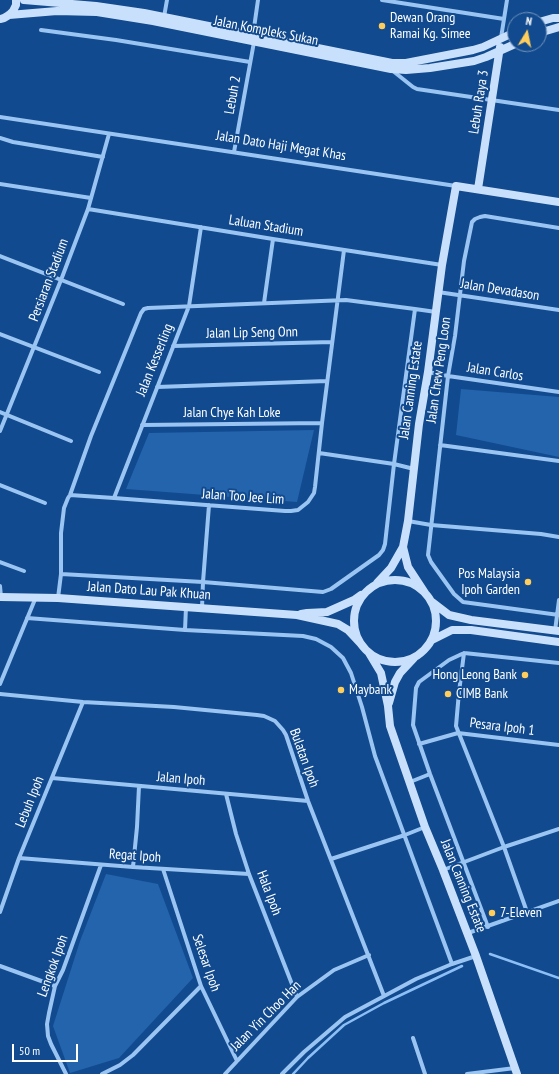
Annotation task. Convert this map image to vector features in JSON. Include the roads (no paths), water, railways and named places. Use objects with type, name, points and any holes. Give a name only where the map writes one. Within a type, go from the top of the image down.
[{"type":"main road","points":[[9,15],[16,5],[16,0]]},
{"type":"main road","name":"Jalan Kompleks Sukan","points":[[24,0],[69,2],[164,17],[391,69],[406,70],[430,68],[474,61],[507,48]]},
{"type":"main road","name":"Jalan Kompleks Sukan","points":[[0,18],[4,18],[9,15],[57,11],[97,12],[380,61],[406,63],[473,50],[507,36]]},
{"type":"main road","points":[[547,20],[559,18]]},
{"type":"main road","points":[[547,31],[559,27]]},
{"type":"main road","name":"Lebuh Raya 3","points":[[478,189],[501,39]]},
{"type":"main road","name":"Jalan Dato Haji Megat Khas","points":[[456,186],[559,202]]},
{"type":"main road","name":"Jalan Canning Estate","points":[[425,593],[408,567],[403,547],[408,521],[419,424],[428,372],[438,292],[456,186]]},
{"type":"main road","points":[[375,585],[391,568],[403,547]]},
{"type":"main road","points":[[432,602],[436,614],[436,628],[432,640],[425,649],[416,656],[404,661],[392,662],[380,659],[369,653],[356,635],[354,623],[355,612],[359,600],[366,591],[375,585],[388,580],[402,580],[414,585],[449,615],[471,620],[558,631]]},
{"type":"main road","name":"Jalan Dato Lau Pak Khuan","points":[[297,615],[327,612],[354,600],[366,591]]},
{"type":"main road","name":"Jalan Dato Lau Pak Khuan","points":[[0,597],[58,598],[297,615],[338,624],[348,630],[362,645]]},
{"type":"main road","points":[[432,640],[452,630],[471,630],[559,642]]},
{"type":"main road","name":"Jalan Canning Estate","points":[[369,653],[381,672],[388,706],[390,726],[425,827],[468,933],[516,1071]]},
{"type":"main road","name":"Jalan Canning Estate","points":[[388,706],[395,682],[400,673],[416,656]]},
{"type":"street","points":[[164,17],[167,0]]},
{"type":"street","name":"Lebuh 2","points":[[234,152],[254,38],[258,0]]},
{"type":"street","points":[[382,0],[504,19]]},
{"type":"street","name":"Lebuh Raya 3","points":[[501,39],[507,0]]},
{"type":"street","points":[[41,30],[116,40],[250,62]]},
{"type":"street","points":[[391,69],[417,89],[559,110]]},
{"type":"street","name":"Jalan Dato Haji Megat Khas","points":[[0,117],[456,186]]},
{"type":"street","name":"Persiaran Stadium","points":[[0,431],[88,209],[108,134]]},
{"type":"street","points":[[0,138],[13,142],[103,156]]},
{"type":"street","points":[[0,184],[91,198]]},
{"type":"street","name":"Laluan Stadium","points":[[88,209],[442,265]]},
{"type":"street","name":"Jalan Chew Peng Loon","points":[[558,615],[463,602],[454,594],[431,562],[428,555],[448,376],[455,336],[464,261],[472,222],[475,219],[485,216],[559,228]]},
{"type":"street","name":"Jalan Kesserling","points":[[114,498],[156,387],[189,306],[201,227]]},
{"type":"street","points":[[264,303],[273,239]]},
{"type":"street","name":"Jalan Too Jee Lim","points":[[70,495],[285,511],[298,510],[308,502],[314,493],[344,250]]},
{"type":"street","points":[[0,256],[123,304]]},
{"type":"street","name":"Jalan Devadason","points":[[438,292],[559,310]]},
{"type":"street","points":[[58,598],[61,574],[64,508],[91,436],[142,311],[148,308],[346,300],[436,312]]},
{"type":"street","points":[[61,574],[203,582],[326,592],[379,555],[385,544],[394,464],[415,309]]},
{"type":"street","points":[[0,334],[99,372]]},
{"type":"street","name":"Jalan Lip Seng Onn","points":[[173,346],[332,342]]},
{"type":"street","name":"Jalan Carlos","points":[[428,372],[559,392]]},
{"type":"street","points":[[156,387],[327,381]]},
{"type":"street","points":[[0,412],[71,441]]},
{"type":"street","name":"Jalan Chye Kah Loke","points":[[142,424],[322,423]]},
{"type":"street","points":[[440,445],[559,461]]},
{"type":"street","points":[[319,453],[394,464],[414,469]]},
{"type":"street","points":[[0,485],[45,503]]},
{"type":"street","points":[[202,608],[209,506]]},
{"type":"street","points":[[408,521],[431,525],[541,534],[559,537]]},
{"type":"street","points":[[0,562],[24,571]]},
{"type":"street","points":[[0,586],[0,597]]},
{"type":"street","points":[[0,684],[36,597]]},
{"type":"street","points":[[558,631],[559,600]]},
{"type":"street","points":[[185,630],[186,606]]},
{"type":"street","points":[[27,618],[185,630],[303,636],[323,642],[338,653],[348,666],[351,673],[375,756],[452,964]]},
{"type":"street","points":[[464,653],[456,726],[504,847],[527,912]]},
{"type":"street","points":[[488,927],[419,744],[413,723],[416,686],[419,682],[449,660],[464,653],[559,663]]},
{"type":"street","name":"Bulatan Ipoh","points":[[0,694],[83,702],[174,707],[257,715],[269,718],[279,724],[286,736],[308,801],[384,996]]},
{"type":"street","name":"Lebuh Ipoh","points":[[0,912],[20,858],[83,702]]},
{"type":"street","name":"Pesara Ipoh 1","points":[[419,744],[458,733],[559,745]]},
{"type":"street","points":[[410,782],[430,774]]},
{"type":"street","name":"Jalan Ipoh","points":[[52,778],[308,801]]},
{"type":"street","points":[[133,868],[139,786]]},
{"type":"street","name":"Hala Ipoh","points":[[226,794],[236,834],[249,874],[297,997]]},
{"type":"street","points":[[331,859],[425,827]]},
{"type":"street","points":[[443,870],[504,847],[559,829]]},
{"type":"street","name":"Regat Ipoh","points":[[20,858],[133,868],[249,874]]},
{"type":"street","name":"Lengkok Ipoh","points":[[66,1074],[51,1044],[48,1036],[47,1024],[55,986],[63,970],[101,865]]},
{"type":"street","name":"Selesar Ipoh","points":[[163,869],[201,986],[237,1061]]},
{"type":"street","points":[[468,933],[559,901]]},
{"type":"street","name":"Jalan Yin Choo Han","points":[[225,1074],[297,997],[334,970],[369,955]]},
{"type":"street","points":[[282,1074],[304,1052],[345,1017],[416,979],[476,956]]},
{"type":"street","points":[[0,966],[55,986]]},
{"type":"street","points":[[106,1073],[133,1055],[201,986]]},
{"type":"street","points":[[413,1038],[425,1074]]},
{"type":"street","points":[[467,1074],[516,1071]]},
{"type":"waterway","points":[[490,954],[559,978]]},
{"type":"waterway","points":[[293,1074],[344,1025],[384,1003],[462,966]]},
{"type":"place","name":"Dewan Orang Ramai Kg. Simee","points":[[382,26]]},
{"type":"place","name":"Pos Malaysia Ipoh Garden","points":[[528,582]]},
{"type":"place","name":"Hong Leong Bank","points":[[525,675]]},
{"type":"place","name":"Maybank","points":[[341,690]]},
{"type":"place","name":"CIMB Bank","points":[[448,694]]},
{"type":"place","name":"7-Eleven","points":[[492,913]]}]
